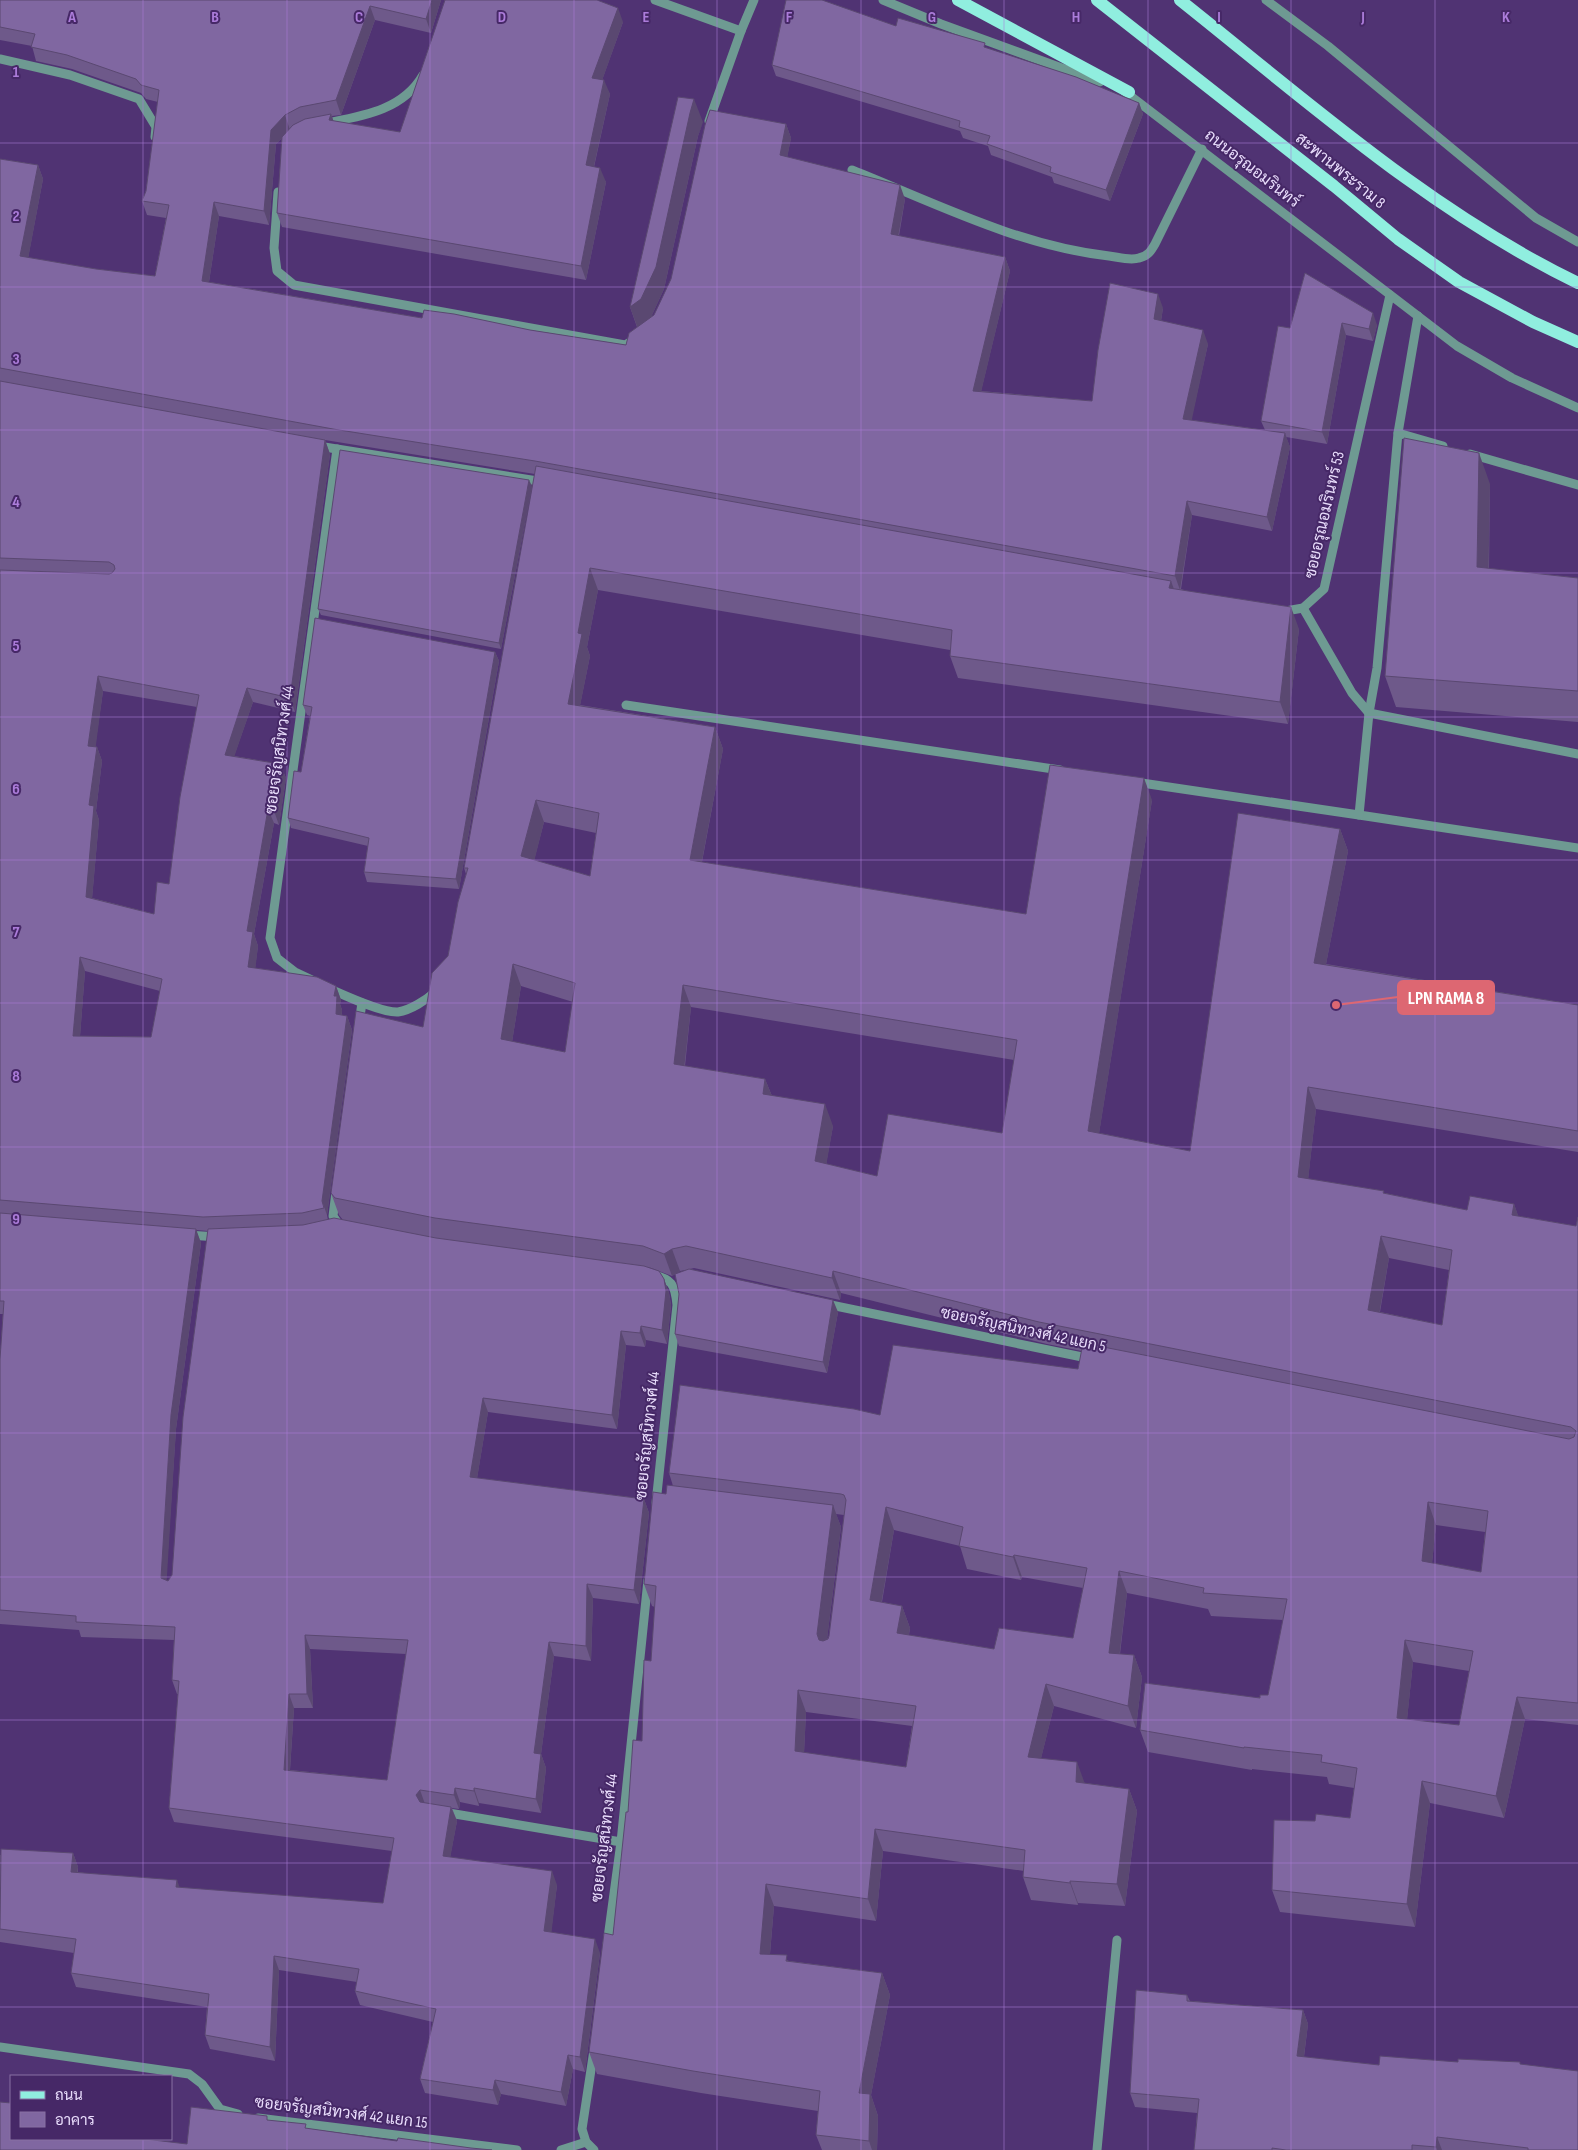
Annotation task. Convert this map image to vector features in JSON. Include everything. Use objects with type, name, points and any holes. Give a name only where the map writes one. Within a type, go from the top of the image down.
[{"type":"main road","points":[[958,0],[1128,92]]},
{"type":"main road","name":"สะพานพระราม 8","points":[[1098,0],[1334,186],[1398,239],[1459,282],[1533,322],[1578,342]]},
{"type":"main road","name":"สะพานพระราม 8","points":[[1180,0],[1380,159],[1439,201],[1500,241],[1578,282]]},
{"type":"street","points":[[655,0],[741,31]]},
{"type":"street","points":[[707,128],[741,31],[754,0]]},
{"type":"street","name":"ถนนอรุณอมรินทร์","points":[[883,0],[941,24],[1128,92],[1464,351],[1512,378],[1578,408]]},
{"type":"street","points":[[1266,0],[1328,46],[1536,218],[1578,242]]},
{"type":"street","points":[[0,59],[70,75],[139,99],[156,127],[153,146]]},
{"type":"street","points":[[316,126],[367,116],[399,102],[423,77],[426,69]]},
{"type":"street","points":[[852,170],[1009,233],[1042,244],[1100,255],[1137,259],[1148,255],[1155,244],[1202,149]]},
{"type":"street","points":[[279,185],[274,248],[277,271],[294,285],[626,345],[640,335]]},
{"type":"street","name":"ซอยอรุณอมรินทร์ 53","points":[[1303,608],[1324,589],[1390,295]]},
{"type":"street","points":[[1360,816],[1369,713],[1377,668],[1398,433],[1418,316]]},
{"type":"street","points":[[1398,433],[1455,450]]},
{"type":"street","points":[[310,444],[558,484]]},
{"type":"street","name":"ซอยจรัญสนิทวงศ์ 44","points":[[337,449],[270,938],[277,958],[295,972],[362,1003],[398,1012],[426,1000],[444,983]]},
{"type":"street","points":[[1464,452],[1578,486]]},
{"type":"street","points":[[537,490],[539,481]]},
{"type":"street","points":[[1271,613],[1303,608],[1352,693],[1369,713],[1578,754]]},
{"type":"street","points":[[314,620],[323,622]]},
{"type":"street","points":[[626,705],[1066,771]]},
{"type":"street","points":[[1125,780],[1578,848]]},
{"type":"street","points":[[358,1033],[362,1003]]},
{"type":"street","points":[[338,1180],[333,1216],[339,1227]]},
{"type":"street","points":[[178,1235],[208,1242],[226,1236]]},
{"type":"street","points":[[641,1272],[665,1278],[672,1284],[682,1276]]},
{"type":"street","name":"ซอยจรัญสนิทวงศ์ 44","points":[[656,1508],[661,1499],[677,1305],[672,1284]]},
{"type":"street","name":"ซอยจรัญสนิทวงศ์ 42 แยก 5","points":[[814,1301],[1099,1361]]},
{"type":"street","name":"ซอยจรัญสนิทวงศ์ 44","points":[[606,1958],[621,1842],[649,1567]]},
{"type":"street","points":[[437,1811],[621,1842]]},
{"type":"street","points":[[1097,2150],[1117,1940]]},
{"type":"street","points":[[594,2150],[586,2142],[582,2129],[596,2036]]},
{"type":"street","name":"ซอยจรัญสนิทวงศ์ 42 แยก 15","points":[[0,2047],[189,2074],[202,2084],[220,2109],[248,2117],[517,2150]]},
{"type":"street","points":[[561,2150],[586,2142]]},
{"type":"building","points":[[0,0],[432,0],[426,19],[370,6],[336,100],[300,107],[285,115],[271,130],[264,211],[214,202],[202,281],[422,318],[424,310],[454,314],[530,330],[626,345],[629,333],[654,315],[671,279],[710,110],[786,124],[780,155],[900,185],[891,234],[1005,257],[973,391],[1092,401],[1098,350],[1110,283],[1158,294],[1154,319],[1203,330],[1183,419],[1285,433],[1267,517],[1187,501],[1175,576],[535,461],[333,429],[0,368],[0,159],[38,165],[20,256],[96,269],[155,276],[169,205],[142,201],[146,191],[159,90],[141,85],[136,79],[67,55],[31,47],[35,34],[0,27]]},
{"type":"building","points":[[445,0],[597,0],[618,8],[592,78],[604,80],[586,165],[600,168],[581,266],[277,213],[282,137],[293,125],[305,119],[331,114],[329,120],[400,132]]},
{"type":"building","points":[[786,0],[822,0],[896,26],[898,18],[985,43],[984,47],[1076,77],[1139,103],[1106,190],[1050,172],[1051,167],[987,144],[990,136],[959,127],[960,121],[772,65]]},
{"type":"building","points":[[678,97],[694,99],[656,267],[641,299],[630,307]]},
{"type":"building","points":[[1305,273],[1373,313],[1369,329],[1342,323],[1322,432],[1261,421],[1278,326],[1290,328]]},
{"type":"building","points":[[0,381],[325,440],[290,698],[247,688],[225,755],[280,764],[274,811],[268,809],[247,931],[253,932],[248,967],[317,977],[336,986],[334,996],[337,996],[336,1014],[347,1016],[322,1201],[324,1208],[302,1213],[203,1217],[0,1200],[0,570],[109,574],[115,569],[114,565],[109,562],[0,558]],"holes":[[[98,676],[199,695],[180,797],[169,884],[157,882],[154,914],[86,897],[94,806],[89,805],[97,747],[88,746]],[[80,957],[162,979],[151,1037],[73,1036]]]},
{"type":"building","points":[[1404,438],[1479,453],[1477,567],[1578,578],[1578,691],[1385,676]]},
{"type":"building","points":[[340,450],[529,480],[499,643],[318,609]]},
{"type":"building","points":[[536,466],[1171,581],[1169,588],[1291,607],[1280,702],[950,656],[952,630],[590,568],[578,633],[582,634],[568,704],[715,727],[690,860],[1026,914],[1050,765],[1144,778],[1088,1131],[1190,1151],[1238,813],[1340,829],[1314,963],[1578,1005],[1578,1131],[1308,1087],[1298,1177],[1384,1191],[1383,1193],[1467,1210],[1470,1196],[1514,1204],[1512,1215],[1576,1226],[1578,1217],[1578,1703],[1517,1697],[1496,1796],[1422,1781],[1407,1904],[1272,1890],[1274,1820],[1315,1821],[1316,1814],[1350,1818],[1357,1768],[1321,1762],[1322,1755],[1244,1748],[1140,1730],[1145,1683],[1260,1698],[1260,1695],[1268,1695],[1287,1599],[1203,1593],[1204,1588],[1119,1571],[1109,1653],[1134,1655],[1128,1706],[1046,1684],[1028,1757],[1077,1762],[1076,1782],[1129,1789],[1117,1884],[1070,1881],[1070,1883],[1023,1877],[1025,1850],[875,1829],[868,1899],[766,1884],[760,1954],[787,1955],[786,1961],[882,1973],[859,2093],[870,2094],[869,2141],[816,2135],[820,2091],[589,2052],[604,1933],[613,1935],[626,1812],[628,1812],[633,1740],[642,1741],[644,1660],[651,1661],[656,1586],[644,1584],[653,1492],[666,1494],[667,1485],[833,1505],[817,1634],[819,1640],[823,1641],[828,1639],[829,1636],[846,1500],[844,1495],[669,1473],[680,1385],[854,1409],[880,1415],[893,1345],[1078,1369],[1083,1343],[1569,1439],[1574,1437],[1576,1431],[1571,1427],[1039,1322],[833,1271],[832,1278],[686,1246],[672,1249],[664,1254],[643,1246],[435,1218],[335,1198],[331,1193],[356,1011],[423,1027],[432,973],[448,956],[458,902],[468,868],[464,868]],"holes":[[[536,800],[599,813],[590,876],[521,856]],[[513,964],[575,983],[565,1052],[501,1039]],[[683,985],[1017,1040],[1002,1133],[888,1114],[877,1176],[815,1161],[825,1104],[763,1094],[765,1079],[674,1064]],[[1381,1236],[1452,1250],[1442,1325],[1368,1310]],[[1428,1502],[1488,1511],[1481,1572],[1422,1561]],[[886,1507],[963,1527],[959,1546],[1013,1557],[1014,1555],[1087,1568],[1073,1638],[999,1628],[994,1649],[897,1633],[902,1606],[870,1600]],[[1405,1640],[1473,1651],[1459,1725],[1397,1718]],[[798,1690],[916,1706],[906,1767],[795,1751]]]},
{"type":"building","points":[[315,618],[495,652],[456,879],[364,872],[369,838],[288,818],[294,771],[301,772],[312,707],[303,705]]},
{"type":"building","points":[[0,1213],[196,1229],[171,1415],[161,1578],[168,1581],[172,1575],[183,1417],[208,1229],[303,1225],[334,1218],[436,1238],[644,1266],[659,1271],[664,1279],[666,1291],[662,1330],[641,1326],[640,1333],[621,1331],[612,1415],[483,1398],[470,1477],[644,1499],[634,1590],[587,1584],[586,1646],[549,1642],[534,1753],[541,1754],[536,1799],[474,1788],[474,1791],[455,1788],[454,1795],[420,1790],[416,1795],[420,1802],[451,1807],[443,1856],[552,1871],[544,1931],[595,1939],[580,2057],[568,2055],[561,2092],[495,2080],[493,2090],[420,2079],[436,2009],[355,1991],[359,1969],[274,1956],[270,2047],[205,2035],[209,1994],[71,1973],[76,1939],[0,1929],[1,1849],[73,1853],[71,1872],[177,1880],[176,1887],[383,1903],[394,1838],[169,1808],[179,1681],[172,1680],[175,1627],[76,1622],[76,1616],[0,1610],[0,1359],[4,1301],[0,1301]],"holes":[[[305,1635],[408,1640],[387,1780],[284,1770],[289,1694],[307,1694]]]},
{"type":"building","points":[[689,1269],[833,1300],[823,1362],[675,1334],[679,1294],[675,1274]]},
{"type":"building","points":[[1136,1990],[1187,1995],[1187,2001],[1303,2010],[1297,2056],[1379,2065],[1380,2056],[1458,2062],[1458,2059],[1520,2062],[1520,2064],[1578,2071],[1578,2150],[1528,2150],[1528,2148],[1437,2137],[1436,2147],[1412,2145],[1412,2150],[1286,2150],[1272,2148],[1272,2150],[1194,2150],[1199,2099],[1130,2093]]},
{"type":"building","points":[[0,2102],[10,2103],[10,2140],[153,2140],[187,2144],[191,2107],[267,2116],[267,2120],[306,2124],[305,2128],[397,2141],[398,2138],[492,2150],[0,2150]]},
{"type":"place","name":"LPN RAMA 8","points":[[1336,1005]]}]
